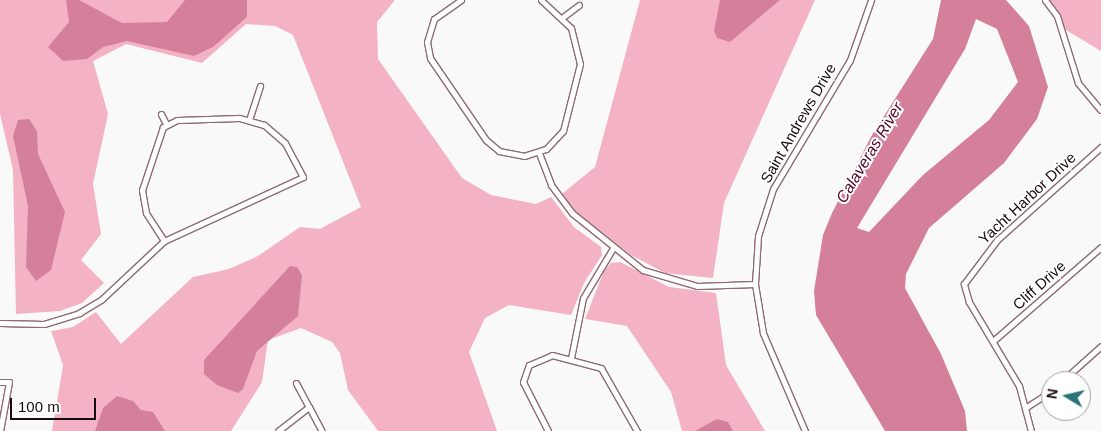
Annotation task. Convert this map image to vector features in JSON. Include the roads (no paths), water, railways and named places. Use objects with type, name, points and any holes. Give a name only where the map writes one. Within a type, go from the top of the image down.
[{"type":"street","points":[[462,0],[446,7],[430,27],[428,50],[433,66],[492,146],[515,156],[539,153],[563,131],[579,73],[578,45],[564,17],[541,0]]},
{"type":"street","name":"Saint Andrews Drive","points":[[805,431],[768,349],[755,284],[758,236],[773,189],[850,60],[871,0]]},
{"type":"street","points":[[1045,0],[1061,27],[1075,76],[1101,110]]},
{"type":"street","points":[[564,17],[579,4]]},
{"type":"street","points":[[250,120],[260,86]]},
{"type":"street","points":[[161,114],[166,124]]},
{"type":"street","points":[[0,323],[44,324],[79,313],[102,299],[164,241],[303,176],[279,136],[250,120],[181,120],[166,124],[156,136],[142,190],[146,214],[164,241]]},
{"type":"street","name":"Yacht Harbor Drive","points":[[1031,431],[1019,386],[965,294],[966,280],[997,240],[1101,147]]},
{"type":"street","points":[[539,153],[564,204],[613,248],[643,270],[670,281],[697,286],[755,284]]},
{"type":"street","name":"Cliff Drive","points":[[993,341],[1101,247]]},
{"type":"street","points":[[571,358],[583,298],[613,248]]},
{"type":"street","points":[[1073,371],[1101,346]]},
{"type":"street","points":[[548,431],[526,394],[524,376],[540,357],[571,358],[595,364],[607,374],[637,431]]},
{"type":"street","points":[[0,382],[9,382],[0,431]]},
{"type":"street","points":[[296,383],[322,431]]},
{"type":"street","points":[[1025,408],[1041,398]]},
{"type":"street","points":[[278,431],[309,406]]},
{"type":"water","points":[[66,0],[79,0],[122,23],[167,22],[185,0],[247,0],[247,17],[213,47],[194,56],[127,41],[103,47],[87,59],[63,61],[48,47],[69,22]]},
{"type":"water","points":[[720,0],[780,0],[730,42],[717,38],[714,31]]},
{"type":"water","name":"Calaveras River","points":[[941,0],[1006,0],[1029,26],[1048,87],[1037,119],[1004,163],[929,228],[906,274],[905,288],[941,354],[965,411],[967,431],[885,431],[816,315],[814,291],[823,235],[832,213],[872,135],[933,39]],"holes":[[[976,19],[997,29],[1018,82],[989,120],[923,175],[869,232],[857,228],[965,49]]]},
{"type":"water","points":[[29,119],[37,131],[38,154],[65,212],[51,270],[36,281],[26,267],[28,206],[13,136],[18,120]]},
{"type":"water","points":[[290,266],[297,267],[302,275],[298,316],[257,351],[243,389],[238,393],[217,385],[204,374],[204,360]]},
{"type":"water","points":[[117,396],[133,401],[141,410],[153,412],[165,431],[95,431],[103,408]]},
{"type":"water","points":[[717,419],[728,422],[733,431],[695,431]]}]
